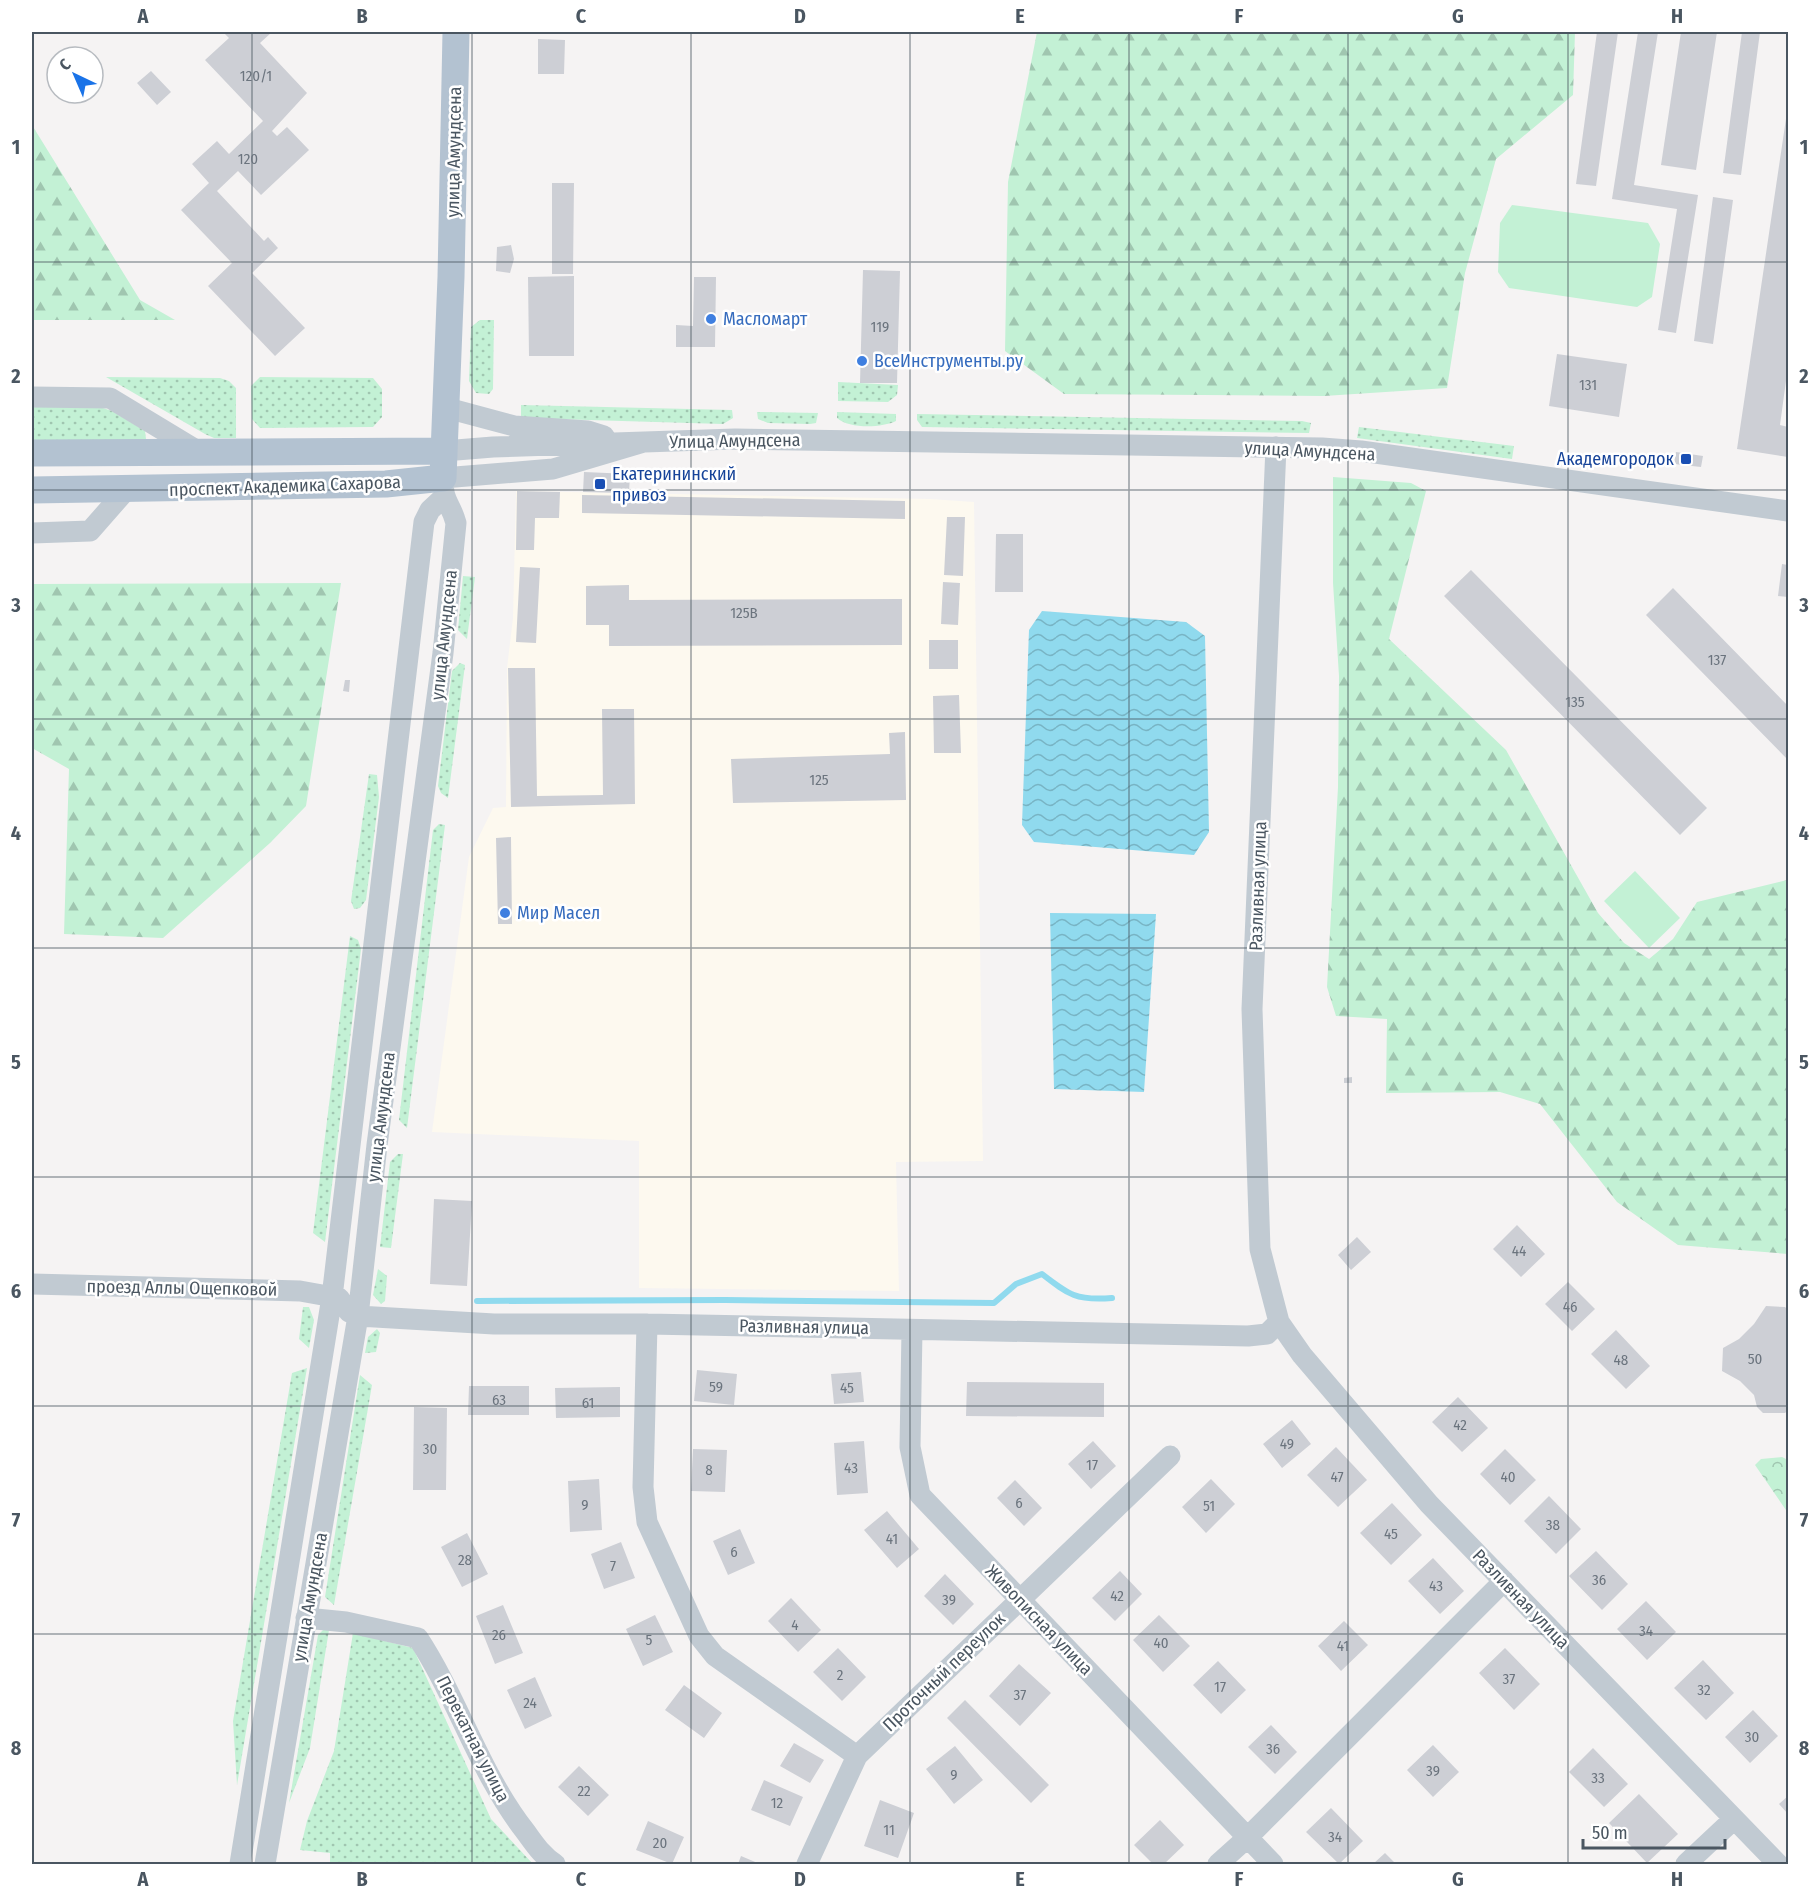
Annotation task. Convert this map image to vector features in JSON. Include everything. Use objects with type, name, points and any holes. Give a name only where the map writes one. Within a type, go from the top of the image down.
[{"type":"main road","name":"улица Амундсена","points":[[443,488],[456,32]]},
{"type":"main road","name":"проспект Академика Сахарова","points":[[32,453],[444,451]]},
{"type":"main road","name":"проспект Академика Сахарова","points":[[32,490],[392,484],[443,488]]},
{"type":"street","name":"проспект Академика Сахарова","points":[[32,396],[110,398],[201,453]]},
{"type":"street","points":[[447,408],[496,423],[588,430],[634,442]]},
{"type":"street","name":"Улица Амундсена","points":[[634,442],[827,441]]},
{"type":"street","name":"улица Амундсена","points":[[827,441],[1276,447],[1361,451],[1788,511]]},
{"type":"street","points":[[444,451],[634,442]]},
{"type":"street","name":"улица Амундсена","points":[[241,1856],[332,1297],[411,651],[424,522],[443,488],[553,469],[634,442]]},
{"type":"street","name":"Разливная улица","points":[[1276,447],[1252,1010],[1260,1249],[1279,1322],[1302,1355],[1429,1504],[1778,1864]]},
{"type":"street","name":"улица Амундсена","points":[[266,1857],[358,1316],[377,1145],[443,653],[456,523],[443,488]]},
{"type":"street","points":[[32,533],[90,531],[126,490]]},
{"type":"street","name":"проезд Аллы Ощепковой","points":[[32,1284],[300,1291],[332,1297]]},
{"type":"street","points":[[332,1297],[339,1298],[349,1312],[358,1316]]},
{"type":"street","name":"Разливная улица","points":[[358,1316],[494,1324],[646,1324],[1248,1336],[1267,1334],[1279,1322]]},
{"type":"street","points":[[646,1324],[643,1487],[647,1522],[672,1581],[699,1636],[715,1656],[857,1756]]},
{"type":"street","name":"Живописная улица","points":[[912,1330],[910,1447],[920,1495],[1273,1864]]},
{"type":"street","name":"Проточный переулок","points":[[807,1864],[857,1756],[1170,1456]]},
{"type":"street","points":[[1218,1864],[1247,1838],[1504,1581]]},
{"type":"street","name":"Перекатная улица","points":[[306,1618],[346,1622],[418,1638],[436,1665],[506,1806],[545,1858],[555,1864]]},
{"type":"street","points":[[261,1733],[286,1736]]},
{"type":"street","points":[[1686,1864],[1734,1819]]},
{"type":"shaded area","points":[[516,491],[930,499],[974,502],[983,1161],[896,1162],[899,1291],[639,1288],[639,1141],[432,1132],[469,857],[493,808],[506,807],[507,668],[513,618]]},
{"type":"green space","points":[[1037,32],[1575,32],[1573,95],[1496,159],[1465,273],[1447,388],[1324,396],[1064,394],[1005,351],[1008,182]]},
{"type":"green space","points":[[32,125],[140,300],[175,320],[32,320]]},
{"type":"green space","points":[[1512,205],[1648,223],[1660,244],[1652,297],[1637,307],[1509,288],[1498,272],[1500,223]]},
{"type":"green space","points":[[480,320],[494,320],[493,389],[489,394],[476,393],[469,381],[471,327]]},
{"type":"green space","points":[[106,377],[220,378],[229,381],[236,388],[236,438],[214,438],[205,434]]},
{"type":"green space","points":[[260,377],[373,378],[382,389],[382,417],[373,427],[260,428],[252,419],[251,386]]},
{"type":"green space","points":[[838,382],[898,385],[897,395],[888,402],[838,401]]},
{"type":"green space","points":[[521,405],[732,410],[733,418],[723,424],[521,418]]},
{"type":"green space","points":[[32,406],[100,407],[112,411],[145,431],[146,439],[142,441],[32,440]]},
{"type":"green space","points":[[757,412],[818,413],[816,423],[810,424],[768,423],[758,419]]},
{"type":"green space","points":[[837,412],[896,414],[896,421],[874,426],[857,426],[842,422],[837,418]]},
{"type":"green space","points":[[917,414],[1311,423],[1309,433],[922,427],[917,420]]},
{"type":"green space","points":[[1359,427],[1514,446],[1512,459],[1357,438]]},
{"type":"green space","points":[[1333,477],[1411,483],[1426,491],[1389,639],[1506,750],[1598,913],[1624,943],[1649,959],[1673,939],[1697,902],[1787,880],[1788,1254],[1678,1245],[1617,1202],[1540,1104],[1500,1092],[1386,1093],[1387,1019],[1336,1016],[1327,987],[1338,787],[1339,676],[1333,583]]},
{"type":"green space","points":[[463,576],[475,577],[467,639],[458,630]]},
{"type":"green space","points":[[341,583],[306,806],[270,843],[163,938],[64,934],[69,769],[32,748],[32,584]]},
{"type":"green space","points":[[460,663],[465,665],[448,798],[441,793],[438,786],[452,671]]},
{"type":"green space","points":[[369,774],[377,775],[379,797],[366,900],[360,908],[354,909],[351,901]]},
{"type":"green space","points":[[439,824],[445,825],[407,1128],[399,1120],[433,830]]},
{"type":"green space","points":[[1635,871],[1680,918],[1649,948],[1604,901]]},
{"type":"green space","points":[[350,936],[358,940],[361,949],[325,1242],[313,1233]]},
{"type":"green space","points":[[398,1154],[403,1154],[391,1248],[380,1247],[390,1162]]},
{"type":"green space","points":[[378,1269],[387,1276],[385,1301],[381,1304],[373,1295]]},
{"type":"green space","points":[[303,1307],[309,1307],[314,1320],[309,1348],[299,1339]]},
{"type":"green space","points":[[377,1329],[380,1333],[376,1352],[365,1353],[368,1337]]},
{"type":"green space","points":[[307,1368],[237,1785],[233,1721],[292,1373]]},
{"type":"green space","points":[[360,1375],[372,1385],[334,1605],[325,1597]]},
{"type":"green space","points":[[1782,1457],[1788,1460],[1788,1513],[1755,1465],[1761,1459]]},
{"type":"green space","points":[[323,1630],[329,1630],[310,1748],[289,1803],[318,1635]]},
{"type":"green space","points":[[353,1633],[413,1648],[491,1819],[533,1864],[330,1864],[330,1853],[300,1850],[307,1821],[334,1751]]},
{"type":"water","points":[[1042,611],[1186,622],[1205,636],[1209,832],[1194,855],[1034,842],[1022,825],[1029,630]]},
{"type":"water","points":[[1050,913],[1156,914],[1144,1092],[1054,1089]]},
{"type":"building","points":[[223,32],[272,32],[260,43],[307,93],[272,131],[277,136],[287,127],[309,150],[261,195],[238,171],[217,191],[264,241],[268,237],[278,248],[252,273],[305,328],[275,356],[208,286],[232,263],[181,210],[209,183],[192,164],[217,141],[229,154],[263,121],[205,60],[229,38]]},
{"type":"building","points":[[1597,32],[1618,32],[1596,186],[1576,184]]},
{"type":"building","points":[[1638,32],[1658,32],[1634,185],[1698,195],[1676,333],[1658,330],[1677,209],[1612,199]]},
{"type":"building","points":[[1681,32],[1717,32],[1696,170],[1661,165]]},
{"type":"building","points":[[1742,32],[1760,32],[1741,175],[1723,173]]},
{"type":"building","points":[[538,39],[565,40],[564,74],[538,74]]},
{"type":"building","points":[[151,71],[171,92],[157,105],[137,83]]},
{"type":"building","points":[[1787,112],[1788,366],[1780,425],[1788,427],[1788,457],[1737,449]]},
{"type":"building","points":[[552,183],[574,183],[573,274],[552,274]]},
{"type":"building","points":[[1713,197],[1733,200],[1713,344],[1694,341]]},
{"type":"building","points":[[511,245],[514,259],[510,273],[496,271],[497,247]]},
{"type":"building","points":[[863,270],[900,271],[897,383],[860,383]]},
{"type":"building","points":[[574,276],[574,356],[529,356],[528,277]]},
{"type":"building","points":[[694,277],[716,277],[715,347],[676,347],[676,325],[693,326]]},
{"type":"building","points":[[1557,354],[1627,364],[1619,417],[1549,406]]},
{"type":"building","points":[[1676,452],[1703,456],[1701,467],[1674,464]]},
{"type":"building","points":[[584,472],[630,474],[629,493],[583,492]]},
{"type":"building","points":[[517,491],[560,492],[559,518],[535,518],[534,550],[516,550]]},
{"type":"building","points":[[582,495],[905,501],[905,519],[582,513]]},
{"type":"building","points":[[947,517],[965,517],[963,576],[944,575]]},
{"type":"building","points":[[996,534],[1023,534],[1023,592],[995,592]]},
{"type":"building","points":[[1782,564],[1788,565],[1788,597],[1778,596]]},
{"type":"building","points":[[520,567],[540,568],[536,643],[516,642]]},
{"type":"building","points":[[1471,570],[1707,808],[1680,835],[1444,596]]},
{"type":"building","points":[[943,582],[960,583],[958,625],[941,624]]},
{"type":"building","points":[[629,585],[629,600],[902,599],[902,645],[609,646],[609,625],[586,625],[586,586]]},
{"type":"building","points":[[1673,588],[1788,706],[1788,760],[1646,615]]},
{"type":"building","points":[[929,640],[958,640],[958,669],[929,669]]},
{"type":"building","points":[[508,668],[535,668],[537,796],[603,795],[602,709],[634,709],[635,804],[511,807]]},
{"type":"building","points":[[345,680],[350,680],[349,692],[343,691]]},
{"type":"building","points":[[959,695],[961,753],[934,753],[933,696]]},
{"type":"building","points":[[905,732],[906,800],[733,803],[731,759],[890,754],[889,733]]},
{"type":"building","points":[[511,837],[512,924],[498,924],[496,838]]},
{"type":"building","points":[[1352,1077],[1352,1083],[1344,1083],[1344,1078]]},
{"type":"building","points":[[434,1199],[472,1201],[467,1286],[430,1284]]},
{"type":"building","points":[[1517,1225],[1545,1254],[1521,1277],[1493,1249]]},
{"type":"building","points":[[1357,1237],[1371,1252],[1351,1270],[1338,1255]]},
{"type":"building","points":[[1568,1282],[1595,1309],[1572,1331],[1545,1304]]},
{"type":"building","points":[[1766,1306],[1785,1307],[1788,1310],[1788,1410],[1785,1413],[1763,1413],[1757,1407],[1754,1395],[1740,1381],[1722,1371],[1723,1348],[1739,1339],[1754,1324]]},
{"type":"building","points":[[1616,1330],[1650,1366],[1626,1389],[1591,1354]]},
{"type":"building","points":[[697,1370],[737,1374],[734,1405],[694,1401]]},
{"type":"building","points":[[861,1372],[864,1402],[834,1404],[831,1374]]},
{"type":"building","points":[[967,1382],[1104,1383],[1104,1417],[966,1416]]},
{"type":"building","points":[[469,1386],[529,1386],[529,1415],[468,1415]]},
{"type":"building","points":[[620,1387],[620,1417],[556,1418],[555,1388]]},
{"type":"building","points":[[1458,1397],[1488,1428],[1462,1452],[1432,1422]]},
{"type":"building","points":[[414,1407],[447,1408],[446,1490],[413,1490]]},
{"type":"building","points":[[1292,1420],[1311,1444],[1282,1468],[1263,1444]]},
{"type":"building","points":[[864,1441],[868,1493],[837,1495],[834,1443]]},
{"type":"building","points":[[1093,1441],[1116,1466],[1091,1489],[1068,1464]]},
{"type":"building","points":[[1336,1447],[1367,1480],[1338,1507],[1307,1475]]},
{"type":"building","points":[[693,1449],[727,1450],[725,1492],[691,1491]]},
{"type":"building","points":[[1505,1449],[1536,1480],[1510,1505],[1480,1474]]},
{"type":"building","points":[[599,1479],[602,1530],[570,1532],[568,1481]]},
{"type":"building","points":[[1211,1479],[1235,1504],[1206,1533],[1182,1507]]},
{"type":"building","points":[[1015,1480],[1042,1508],[1024,1526],[997,1498]]},
{"type":"building","points":[[1549,1496],[1581,1529],[1556,1554],[1524,1521]]},
{"type":"building","points":[[1392,1503],[1422,1535],[1391,1565],[1360,1533]]},
{"type":"building","points":[[887,1511],[919,1549],[897,1568],[864,1530]]},
{"type":"building","points":[[740,1529],[755,1563],[728,1575],[713,1541]]},
{"type":"building","points":[[467,1533],[488,1574],[462,1587],[441,1547]]},
{"type":"building","points":[[621,1542],[635,1578],[604,1589],[591,1554]]},
{"type":"building","points":[[1596,1551],[1628,1584],[1602,1610],[1569,1576]]},
{"type":"building","points":[[1433,1558],[1464,1591],[1440,1614],[1408,1581]]},
{"type":"building","points":[[1120,1571],[1142,1594],[1115,1621],[1092,1598]]},
{"type":"building","points":[[945,1574],[974,1604],[953,1625],[924,1596]]},
{"type":"building","points":[[791,1598],[821,1630],[798,1652],[768,1621]]},
{"type":"building","points":[[1646,1601],[1676,1632],[1647,1660],[1617,1629]]},
{"type":"building","points":[[503,1605],[523,1653],[495,1664],[476,1616]]},
{"type":"building","points":[[655,1615],[673,1652],[643,1666],[626,1629]]},
{"type":"building","points":[[1159,1615],[1190,1646],[1163,1672],[1133,1640]]},
{"type":"building","points":[[1344,1621],[1368,1645],[1341,1671],[1318,1646]]},
{"type":"building","points":[[838,1648],[866,1677],[842,1701],[813,1672]]},
{"type":"building","points":[[1505,1648],[1540,1684],[1514,1710],[1479,1673]]},
{"type":"building","points":[[1703,1660],[1734,1693],[1706,1720],[1674,1688]]},
{"type":"building","points":[[1218,1661],[1246,1690],[1221,1714],[1193,1685]]},
{"type":"building","points":[[1019,1664],[1051,1693],[1020,1726],[989,1696]]},
{"type":"building","points":[[535,1677],[552,1716],[525,1729],[507,1690]]},
{"type":"building","points":[[684,1685],[722,1713],[704,1738],[665,1710]]},
{"type":"building","points":[[965,1700],[1049,1785],[1031,1803],[947,1718]]},
{"type":"building","points":[[1753,1710],[1778,1736],[1750,1763],[1725,1737]]},
{"type":"building","points":[[1271,1725],[1297,1752],[1275,1774],[1248,1747]]},
{"type":"building","points":[[794,1743],[824,1760],[810,1783],[780,1766]]},
{"type":"building","points":[[1433,1745],[1459,1772],[1433,1797],[1407,1770]]},
{"type":"building","points":[[955,1746],[983,1780],[954,1804],[926,1769]]},
{"type":"building","points":[[1593,1748],[1628,1784],[1604,1807],[1569,1772]]},
{"type":"building","points":[[579,1766],[609,1795],[588,1816],[558,1787]]},
{"type":"building","points":[[764,1780],[803,1797],[790,1826],[751,1810]]},
{"type":"building","points":[[1639,1794],[1678,1834],[1647,1863],[1609,1823]]},
{"type":"building","points":[[1788,1796],[1788,1814],[1779,1804]]},
{"type":"building","points":[[880,1800],[914,1813],[898,1858],[864,1846]]},
{"type":"building","points":[[1331,1808],[1363,1841],[1339,1864],[1306,1832]]},
{"type":"building","points":[[1160,1820],[1184,1845],[1164,1864],[1153,1864],[1134,1845]]},
{"type":"building","points":[[648,1821],[684,1837],[672,1864],[636,1850]]},
{"type":"building","points":[[1385,1853],[1396,1864],[1373,1864]]},
{"type":"building","points":[[741,1856],[760,1864],[738,1864]]},
{"type":"waterway","points":[[477,1301],[725,1300],[994,1303],[1016,1284],[1042,1274],[1074,1295],[1112,1298]]},
{"type":"place","name":"Масломарт","points":[[711,319]]},
{"type":"place","name":"ВсеИнструменты.ру","points":[[862,361]]},
{"type":"place","name":"Академгородок","points":[[1686,459]]},
{"type":"place","name":"Екатерининский привоз","points":[[600,484]]},
{"type":"place","name":"Мир Масел","points":[[505,913]]}]
